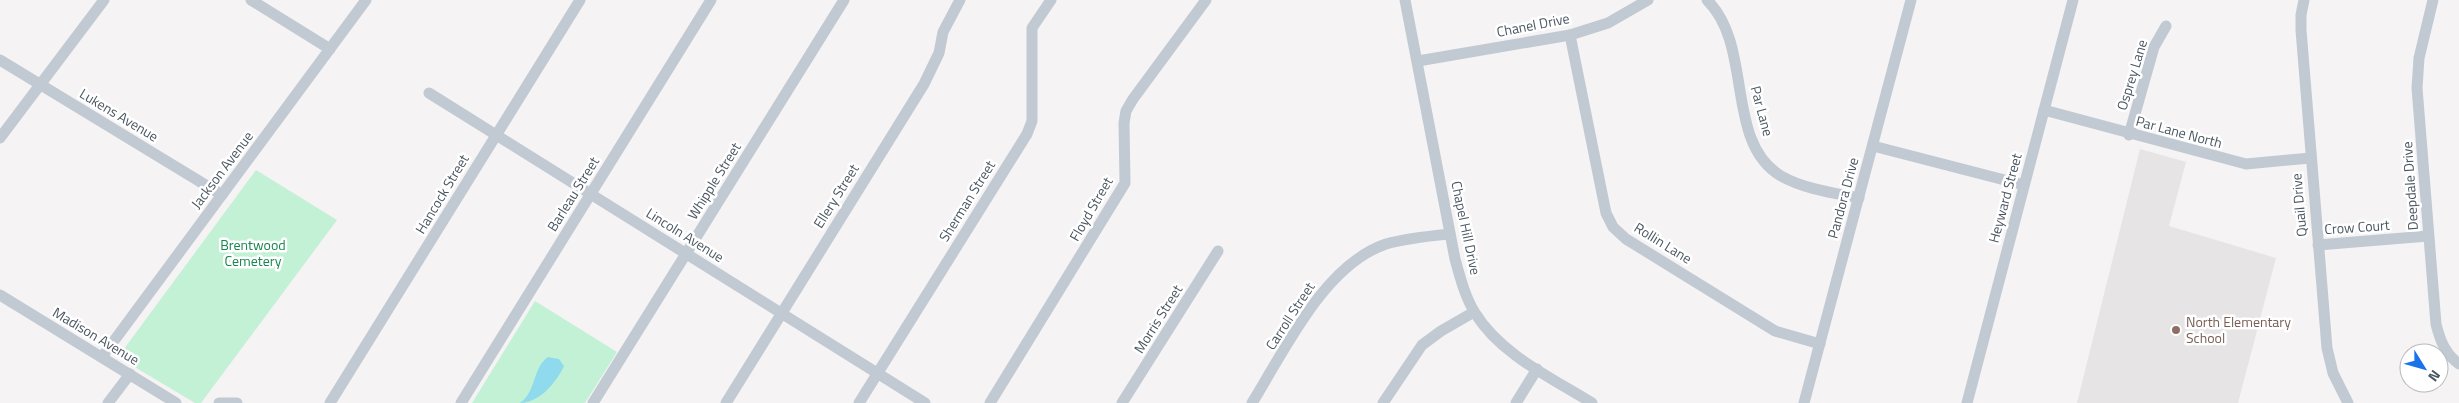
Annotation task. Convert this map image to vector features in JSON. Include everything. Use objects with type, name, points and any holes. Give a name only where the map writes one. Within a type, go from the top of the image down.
[{"type":"street","points":[[0,138],[104,0]]},
{"type":"street","points":[[251,0],[330,49]]},
{"type":"street","name":"Jackson Avenue","points":[[102,357],[366,0]]},
{"type":"street","name":"Hancock Street","points":[[330,403],[580,0]]},
{"type":"street","name":"Barleau Street","points":[[461,403],[711,0]]},
{"type":"street","name":"Whipple Street","points":[[593,403],[844,0]]},
{"type":"street","name":"Ellery Street","points":[[726,403],[924,84],[936,61],[943,32],[960,0]]},
{"type":"street","name":"Sherman Street","points":[[859,403],[1027,134],[1032,121],[1032,28],[1051,0]]},
{"type":"street","name":"Floyd Street","points":[[990,403],[1122,190],[1125,183],[1126,167],[1124,123],[1126,111],[1206,0]]},
{"type":"street","name":"Chapel Hill Drive","points":[[1405,0],[1450,234],[1461,281],[1474,312],[1506,348],[1592,403]]},
{"type":"street","name":"Chanel Drive","points":[[1418,61],[1570,35],[1608,23],[1648,0]]},
{"type":"street","name":"Par Lane","points":[[1707,0],[1727,27],[1745,120],[1753,142],[1765,162],[1780,176],[1800,184],[1859,198]]},
{"type":"street","name":"Pandora Drive","points":[[1804,403],[1911,0]]},
{"type":"street","name":"Heyward Street","points":[[1967,403],[2073,0]]},
{"type":"street","name":"Quail Drive","points":[[2304,0],[2301,30],[2327,348],[2333,374],[2348,403]]},
{"type":"street","name":"Deepdale Drive","points":[[2433,0],[2419,58],[2417,88],[2436,324],[2440,340],[2448,353],[2459,364]]},
{"type":"street","name":"Osprey Lane","points":[[2129,135],[2154,47],[2166,26]]},
{"type":"street","name":"Rollin Lane","points":[[1570,35],[1599,186],[1606,213],[1613,227],[1626,239],[1775,331],[1820,344]]},
{"type":"street","name":"Lukens Avenue","points":[[0,60],[222,194]]},
{"type":"street","name":"Lincoln Avenue","points":[[429,93],[925,403]]},
{"type":"street","name":"Par Lane North","points":[[2044,110],[2129,135],[2246,164],[2310,158]]},
{"type":"street","points":[[1873,146],[2024,185]]},
{"type":"street","name":"Carroll Street","points":[[1252,403],[1322,291],[1349,265],[1367,253],[1386,244],[1420,236],[1450,234]]},
{"type":"street","name":"Crow Court","points":[[2318,245],[2428,236]]},
{"type":"street","name":"Morris Street","points":[[1122,403],[1218,251]]},
{"type":"street","name":"Madison Avenue","points":[[0,295],[176,403]]},
{"type":"street","points":[[1383,403],[1422,345],[1474,312]]},
{"type":"street","points":[[1516,403],[1537,369]]},
{"type":"street","points":[[108,403],[130,374]]},
{"type":"street","points":[[219,403],[237,403]]},
{"type":"shaded area","name":"North Elementary School","points":[[2140,149],[2186,162],[2169,226],[2276,258],[2238,403],[2077,403]]},
{"type":"green space","name":"Brentwood Cemetery","points":[[256,170],[337,220],[201,403],[195,403],[118,357]]},
{"type":"green space","points":[[535,301],[617,352],[585,403],[472,403]]},
{"type":"water","points":[[548,357],[559,359],[564,366],[561,372],[552,385],[540,396],[534,400],[520,403],[529,392],[539,367]]},
{"type":"place","name":"North Elementary School","points":[[2176,330]]}]
